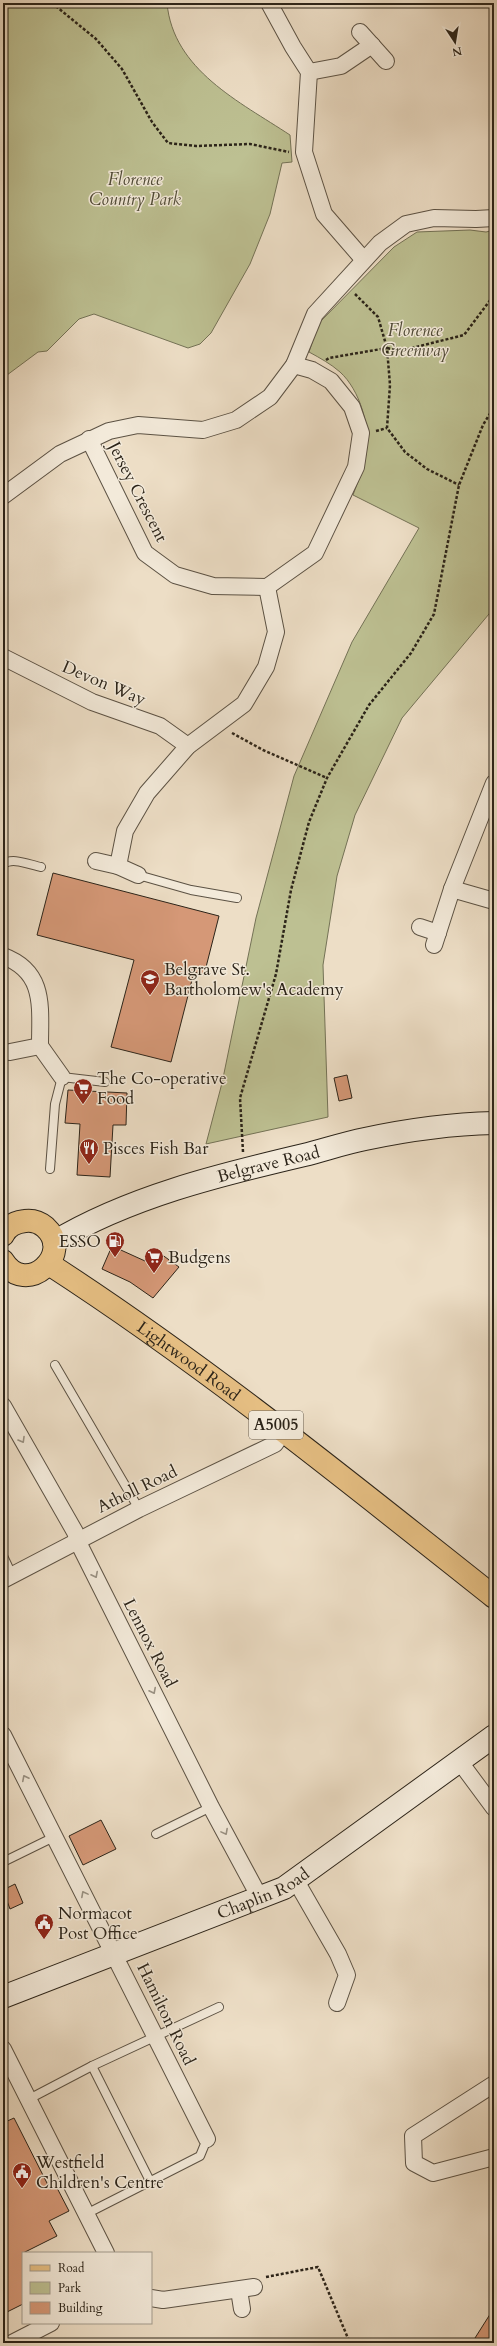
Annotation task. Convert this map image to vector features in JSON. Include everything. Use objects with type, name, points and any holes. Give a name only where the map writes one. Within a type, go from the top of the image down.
[{"type":"main road","points":[[3,1260],[14,1272],[23,1275],[38,1273],[49,1264],[54,1254],[54,1242],[50,1232],[35,1221],[19,1221],[4,1232]]},
{"type":"main road","name":"Lightwood Road","points":[[49,1264],[109,1303],[284,1431],[494,1597]]},
{"type":"street","points":[[269,3],[293,47],[309,72],[304,152],[324,214],[363,259]]},
{"type":"street","points":[[360,32],[386,61]]},
{"type":"street","points":[[309,72],[341,66],[372,45]]},
{"type":"street","points":[[3,496],[60,454],[89,439],[109,431],[138,425],[203,430],[236,420],[270,397],[294,365],[315,314],[345,283],[363,259],[380,243],[406,224],[434,218],[494,218]]},
{"type":"street","points":[[118,866],[125,831],[147,793],[188,746],[244,704],[266,667],[276,632],[267,587],[315,553],[356,467],[361,434],[352,407],[331,381],[312,370],[294,365]]},
{"type":"street","name":"Jersey Crescent","points":[[89,439],[145,553],[175,576],[213,586],[267,587]]},
{"type":"street","name":"Devon Way","points":[[3,657],[92,702],[160,726],[188,746]]},
{"type":"street","points":[[420,927],[436,939],[452,889],[494,783]]},
{"type":"street","points":[[96,862],[118,866],[138,875]]},
{"type":"street","points":[[452,889],[494,901]]},
{"type":"street","points":[[3,956],[32,974],[40,997],[40,1046],[62,1077]]},
{"type":"street","points":[[10,1052],[40,1046]]},
{"type":"street","name":"Belgrave Road","points":[[54,1242],[79,1227],[152,1198],[244,1170],[364,1139],[435,1127],[494,1123]]},
{"type":"street","name":"Lennox Road","points":[[3,1406],[78,1540],[211,1806],[260,1898]]},
{"type":"street","name":"Atholl Road","points":[[8,1577],[139,1509],[275,1444],[284,1431]]},
{"type":"street","name":"Hamilton Road","points":[[3,1735],[208,2139]]},
{"type":"street","name":"Chaplin Road","points":[[3,1997],[260,1898],[296,1881],[494,1736]]},
{"type":"street","points":[[460,1762],[494,1808]]},
{"type":"street","points":[[296,1881],[338,1954],[347,1975],[337,2003]]},
{"type":"street","points":[[3,2049],[8,2072],[29,2098],[105,2252]]},
{"type":"street","points":[[494,2084],[413,2136],[414,2163],[433,2173],[494,2157]]},
{"type":"street","points":[[152,2298],[163,2300],[246,2288],[242,2309]]},
{"type":"street","points":[[12,2343],[49,2324]]},
{"type":"lane","points":[[3,865],[7,861],[15,861],[41,867]]},
{"type":"lane","points":[[138,875],[191,890],[238,898]]},
{"type":"lane","points":[[50,1169],[55,1104],[62,1077],[105,1082]]},
{"type":"lane","points":[[55,1365],[139,1509]]},
{"type":"lane","points":[[3,1556],[8,1577]]},
{"type":"lane","points":[[156,1834],[211,1806]]},
{"type":"lane","points":[[3,1862],[54,1837]]},
{"type":"lane","points":[[29,2098],[92,2066],[219,2006]]},
{"type":"lane","points":[[92,2066],[150,2181]]},
{"type":"lane","points":[[86,2214],[200,2156],[208,2139]]},
{"type":"path","points":[[52,3],[96,39],[122,69],[152,122],[168,143],[196,146],[250,144],[285,152],[304,152]]},
{"type":"path","points":[[345,283],[378,317],[387,348],[390,385],[387,428],[405,452],[427,469],[459,485]]},
{"type":"path","points":[[312,370],[329,358],[387,348],[400,350],[464,335],[494,295]]},
{"type":"path","points":[[244,1170],[240,1098],[276,974],[291,890],[305,837],[328,778],[369,705],[411,653],[434,614],[459,485],[483,424],[494,407]]},
{"type":"path","points":[[218,725],[262,750],[328,778]]},
{"type":"path","points":[[246,2288],[257,2278],[318,2268],[350,2343]]},
{"type":"green space","name":"Florence Country Park","points":[[3,3],[167,3],[172,27],[182,47],[195,66],[212,82],[231,96],[290,135],[292,162],[282,163],[270,214],[250,264],[211,333],[200,344],[188,348],[94,314],[79,319],[47,351],[38,352],[3,378]]},
{"type":"green space","name":"Florence Greenway","points":[[470,230],[486,232],[494,230],[494,608],[402,718],[355,815],[337,876],[323,965],[328,1117],[206,1144],[222,1083],[256,918],[294,776],[352,642],[419,528],[353,495],[361,474],[366,454],[367,433],[362,410],[353,389],[340,372],[333,366],[309,352],[318,324],[394,247],[417,232]]},
{"type":"building","points":[[53,873],[219,916],[204,975],[194,972],[171,1062],[111,1047],[134,960],[37,935]]},
{"type":"building","points":[[347,1075],[352,1098],[339,1101],[334,1078]]},
{"type":"building","points":[[68,1090],[127,1093],[126,1125],[113,1125],[110,1177],[77,1175],[80,1124],[65,1123]]},
{"type":"building","points":[[112,1246],[145,1261],[154,1249],[179,1267],[153,1298],[130,1282],[102,1269]]},
{"type":"building","points":[[101,1820],[116,1849],[83,1865],[69,1836]]},
{"type":"building","points":[[15,1884],[23,1903],[10,1909],[3,1890]]},
{"type":"building","name":"Westfield Children's Centre","points":[[14,2118],[50,2189],[56,2186],[69,2211],[49,2221],[57,2236],[25,2252],[22,2252],[22,2304],[3,2314],[3,2123]]},
{"type":"building","points":[[494,2308],[494,2343],[472,2343],[475,2338]]},
{"type":"place","name":"Belgrave St. Bartholomew's Academy","points":[[150,996]]},
{"type":"place","name":"The Co-operative Food","points":[[83,1105]]},
{"type":"place","name":"Pisces Fish Bar","points":[[89,1165]]},
{"type":"place","name":"ESSO","points":[[115,1258]]},
{"type":"place","name":"Budgens","points":[[154,1274]]},
{"type":"place","name":"Normacot Post Office","points":[[44,1940]]},
{"type":"place","name":"Westfield Children's Centre","points":[[22,2189]]}]
